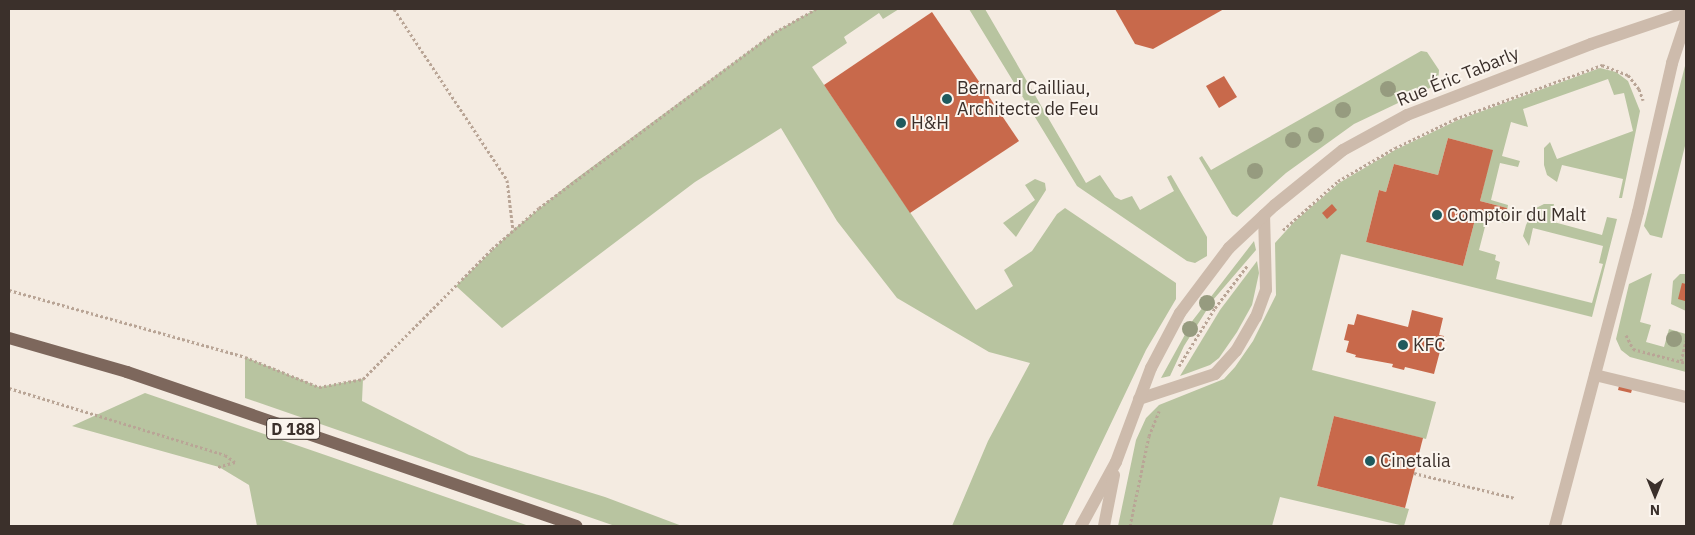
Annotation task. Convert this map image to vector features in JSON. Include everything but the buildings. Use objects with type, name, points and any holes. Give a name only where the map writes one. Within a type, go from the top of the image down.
[{"type":"main road","name":"D 188","points":[[9,338],[127,372],[576,526]]},
{"type":"street","name":"Rue Éric Tabarly","points":[[1081,526],[1116,462],[1139,399],[1166,337],[1197,288],[1229,248],[1264,215],[1343,150],[1384,126],[1436,102],[1686,12]]},
{"type":"street","points":[[1555,526],[1595,375],[1672,63],[1686,21]]},
{"type":"street","points":[[1139,399],[1215,374],[1236,351],[1263,300],[1266,244],[1264,215]]},
{"type":"street","points":[[1595,375],[1686,397]]},
{"type":"street","name":"Rue Éric Tabarly","points":[[1104,526],[1116,462]]},
{"type":"path","points":[[394,9],[506,180],[513,230]]},
{"type":"path","points":[[9,290],[245,357],[319,387],[363,379],[513,230],[574,181],[767,38],[816,9]]},
{"type":"path","points":[[1130,526],[1149,436],[1167,391],[1215,308],[1266,244],[1338,181],[1395,148],[1455,119],[1602,65]]},
{"type":"path","points":[[1626,334],[1627,342],[1633,349],[1686,363]]},
{"type":"path","points":[[1680,361],[1686,340]]},
{"type":"path","points":[[9,388],[226,455],[235,462],[218,467]]},
{"type":"path","points":[[1414,473],[1515,498]]},
{"type":"green space","points":[[816,9],[899,9],[883,19],[879,13],[844,37],[847,43],[812,67],[976,310],[1013,286],[1004,270],[1032,251],[1057,214],[1065,208],[1176,283],[1176,299],[1146,350],[1062,526],[952,526],[988,441],[1030,363],[989,352],[897,298],[837,221],[781,128],[695,182],[502,328],[456,286],[513,230],[573,181],[775,32]]},
{"type":"green space","points":[[969,9],[985,9],[1086,183],[1100,175],[1115,197],[1121,200],[1132,196],[1140,210],[1174,191],[1167,177],[1171,175],[1207,237],[1207,256],[1195,263],[1187,261],[1077,186]]},
{"type":"green space","points":[[1421,51],[1427,52],[1439,70],[1438,84],[1354,124],[1286,173],[1237,217],[1232,214],[1199,158],[1202,156],[1211,170]]},
{"type":"green space","points":[[1686,62],[1686,142],[1662,238],[1650,235],[1644,226]]},
{"type":"green space","points":[[1600,68],[1616,72],[1628,81],[1640,111],[1622,198],[1619,198],[1623,179],[1562,165],[1557,182],[1547,175],[1544,165],[1544,148],[1550,142],[1557,159],[1633,131],[1624,93],[1614,95],[1608,79],[1523,109],[1528,127],[1511,122],[1502,156],[1520,161],[1518,167],[1500,163],[1491,200],[1508,205],[1505,223],[1487,219],[1479,250],[1496,255],[1495,260],[1500,262],[1496,279],[1592,303],[1603,264],[1599,263],[1603,246],[1533,228],[1529,246],[1523,236],[1526,225],[1534,209],[1544,204],[1554,204],[1550,221],[1602,235],[1607,217],[1617,219],[1592,317],[1341,254],[1312,370],[1436,402],[1426,439],[1334,416],[1317,486],[1409,509],[1404,526],[1280,497],[1272,526],[1118,526],[1136,440],[1146,418],[1159,405],[1224,379],[1253,341],[1276,295],[1275,243],[1294,222],[1339,183],[1395,150],[1458,120]],"holes":[[[1448,138],[1492,150],[1480,201],[1507,208],[1504,219],[1477,212],[1463,266],[1366,242],[1379,190],[1386,192],[1394,164],[1438,175]]]},
{"type":"green space","points":[[1035,179],[1045,183],[1046,190],[1016,237],[1003,223],[1035,200],[1025,185]]},
{"type":"green space","points":[[1254,241],[1256,250],[1213,300],[1184,346],[1170,376],[1161,378],[1193,320]]},
{"type":"green space","points":[[1257,261],[1259,273],[1252,305],[1237,332],[1219,358],[1210,365],[1180,376],[1220,310]]},
{"type":"green space","points":[[1652,273],[1640,322],[1651,325],[1646,342],[1664,347],[1669,329],[1686,334],[1686,372],[1630,357],[1621,350],[1616,339],[1629,284]]},
{"type":"green space","points":[[1680,274],[1686,274],[1686,311],[1671,304],[1673,281]]},
{"type":"green space","points":[[245,357],[319,387],[363,379],[362,401],[469,455],[605,497],[682,526],[615,526],[245,398]]},
{"type":"green space","points":[[145,393],[529,526],[257,526],[249,485],[219,467],[72,426]]},
{"type":"place","name":"Bernard Cailliau, Architecte de Feu","points":[[947,99]]},
{"type":"place","name":"H&H","points":[[901,123]]},
{"type":"place","name":"Comptoir du Malt","points":[[1437,215]]},
{"type":"place","name":"KFC","points":[[1403,345]]},
{"type":"place","name":"Cinetalia","points":[[1370,461]]}]
